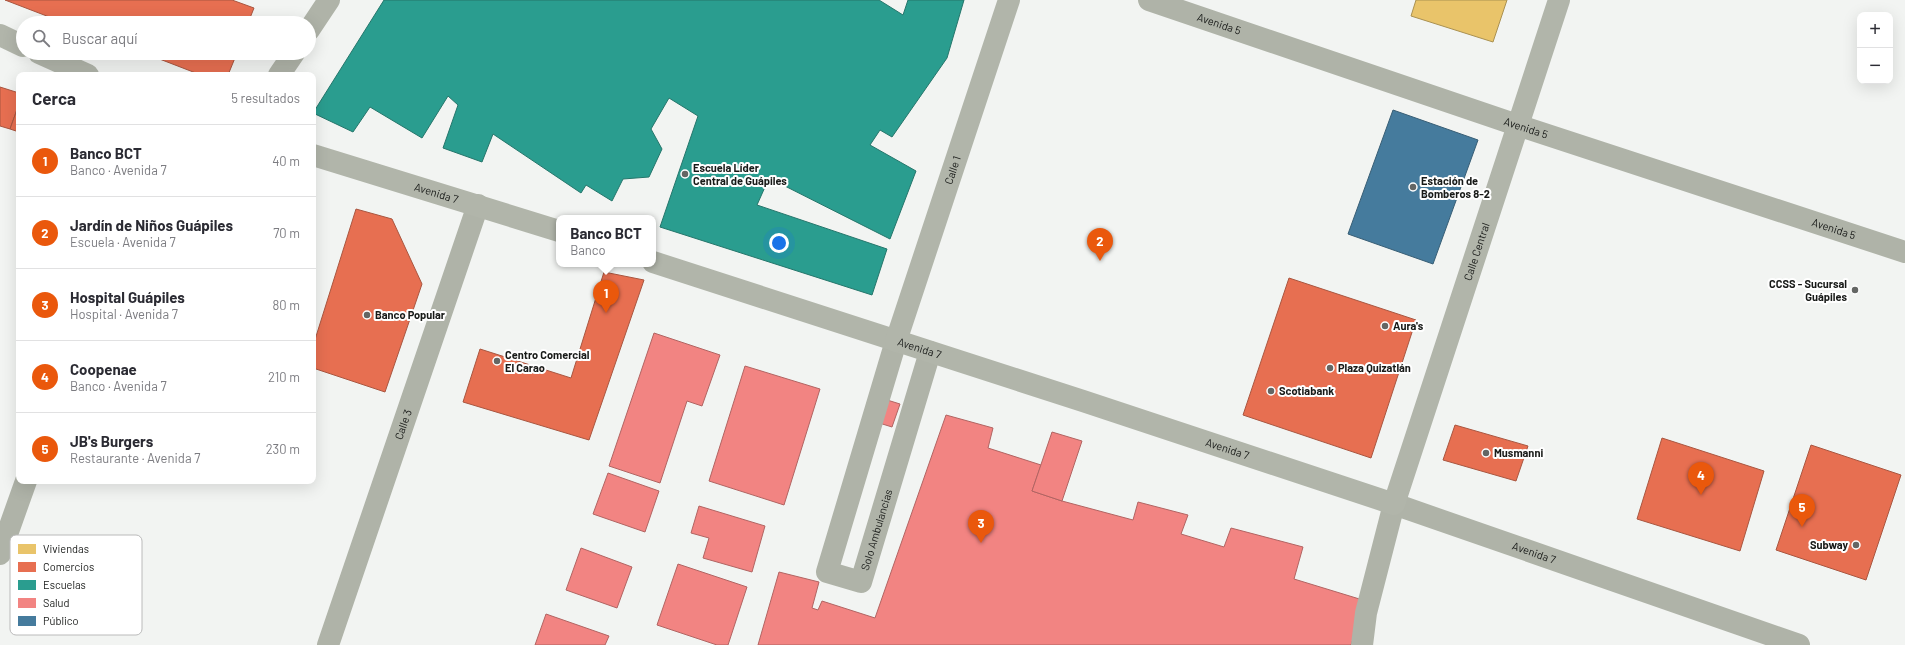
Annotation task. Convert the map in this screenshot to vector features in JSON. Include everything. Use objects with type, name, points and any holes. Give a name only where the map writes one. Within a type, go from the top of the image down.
[{"type":"main road","name":"Calle 1","points":[[896,341],[1009,0]]},
{"type":"main road","name":"Calle Central","points":[[1394,504],[1559,0]]},
{"type":"main road","points":[[0,35],[16,43]]},
{"type":"main road","points":[[55,60],[81,72]]},
{"type":"main road","name":"Avenida 7","points":[[316,156],[556,230]]},
{"type":"main road","name":"Avenida 7","points":[[656,263],[1394,504]]},
{"type":"street","points":[[316,20],[329,0]]},
{"type":"street","name":"Avenida 5","points":[[1149,0],[1517,125],[1905,252]]},
{"type":"street","points":[[281,72],[289,60]]},
{"type":"street","name":"Calle 3","points":[[328,645],[478,205]]},
{"type":"street","name":"Solo Ambulancias","points":[[896,341],[827,572],[861,582],[930,352]]},
{"type":"street","points":[[0,554],[25,484]]},
{"type":"street","points":[[1362,645],[1366,613],[1394,504]]},
{"type":"street","name":"Avenida 7","points":[[1394,504],[1799,645]]},
{"type":"building: Viviendas","points":[[1416,0],[1507,0],[1493,42],[1411,16]]},
{"type":"building: Comercios","points":[[5,0],[232,0],[254,8],[251,16],[47,16]]},
{"type":"building: Comercios","points":[[162,60],[234,60],[229,72],[193,72]]},
{"type":"building: Comercios","points":[[0,87],[16,92],[16,112],[10,129],[0,126]]},
{"type":"building: Comercios","points":[[16,112],[16,131],[10,129]]},
{"type":"building: Comercios","name":"Banco Popular","points":[[356,209],[392,219],[422,284],[385,392],[316,369],[316,336]]},
{"type":"building: Comercios","name":"Centro Comercial El Carao","points":[[604,272],[644,280],[589,440],[463,402],[480,349],[571,378]]},
{"type":"building: Comercios","name":"Plaza Quizatlán","points":[[1289,278],[1416,320],[1371,458],[1243,415]]},
{"type":"building: Comercios","name":"Musmanni","points":[[1455,425],[1528,446],[1516,481],[1443,460]]},
{"type":"building: Comercios","points":[[1662,438],[1764,471],[1740,551],[1637,519]]},
{"type":"building: Comercios","points":[[1811,445],[1901,475],[1866,580],[1776,550]]},
{"type":"building: Escuelas","name":"Escuela Líder Central de Guápiles","points":[[384,0],[879,0],[903,15],[908,0],[964,0],[947,58],[892,137],[880,130],[870,145],[916,171],[890,239],[769,178],[757,205],[887,249],[872,295],[660,227],[698,116],[669,98],[651,129],[662,149],[649,177],[623,179],[612,201],[586,185],[581,193],[493,134],[482,162],[443,148],[458,105],[448,96],[422,138],[370,107],[353,132],[316,114],[316,108]]},
{"type":"building: Salud","points":[[654,333],[720,355],[702,406],[687,401],[660,483],[609,466]]},
{"type":"building: Salud","points":[[745,366],[820,389],[784,505],[709,481]]},
{"type":"building: Salud","points":[[884,399],[900,404],[892,427],[876,422]]},
{"type":"building: Salud","points":[[946,415],[993,428],[988,448],[1041,465],[1032,491],[1062,501],[1133,520],[1138,502],[1188,515],[1181,534],[1224,547],[1231,528],[1303,547],[1294,579],[1366,601],[1351,645],[758,645],[779,572],[819,582],[812,608],[818,610],[822,601],[875,618]]},
{"type":"building: Salud","points":[[1052,432],[1082,441],[1062,501],[1032,491]]},
{"type":"building: Salud","points":[[608,473],[659,491],[645,532],[593,514]]},
{"type":"building: Salud","points":[[699,506],[765,526],[752,572],[703,558],[709,538],[691,533]]},
{"type":"building: Salud","points":[[581,548],[632,567],[617,608],[566,590]]},
{"type":"building: Salud","points":[[678,564],[747,587],[728,645],[717,645],[657,625]]},
{"type":"building: Salud","points":[[546,614],[609,636],[605,645],[535,645]]},
{"type":"building: Público","name":"Estación de Bomberos 8-2","points":[[1393,110],[1478,140],[1433,264],[1348,234]]},
{"type":"place","name":"Escuela Líder Central de Guápiles","points":[[685,174]]},
{"type":"place","name":"Estación de Bomberos 8-2","points":[[1413,187]]},
{"type":"place","name":"Jardín de Niños Guápiles","points":[[1100,261]]},
{"type":"place","name":"CCSS - Sucursal Guápiles","points":[[1855,290]]},
{"type":"place","name":"Banco BCT","points":[[606,313]]},
{"type":"place","name":"Banco Popular","points":[[367,315]]},
{"type":"place","name":"Aura's","points":[[1385,326]]},
{"type":"place","name":"Centro Comercial El Carao","points":[[497,361]]},
{"type":"place","name":"Plaza Quizatlán","points":[[1330,368]]},
{"type":"place","name":"Scotiabank","points":[[1271,391]]},
{"type":"place","name":"Musmanni","points":[[1486,453]]},
{"type":"place","name":"Coopenae","points":[[1701,495]]},
{"type":"place","name":"JB's Burgers","points":[[1802,527]]},
{"type":"place","name":"Hospital Guápiles","points":[[981,543]]},
{"type":"place","name":"Subway","points":[[1856,545]]}]
